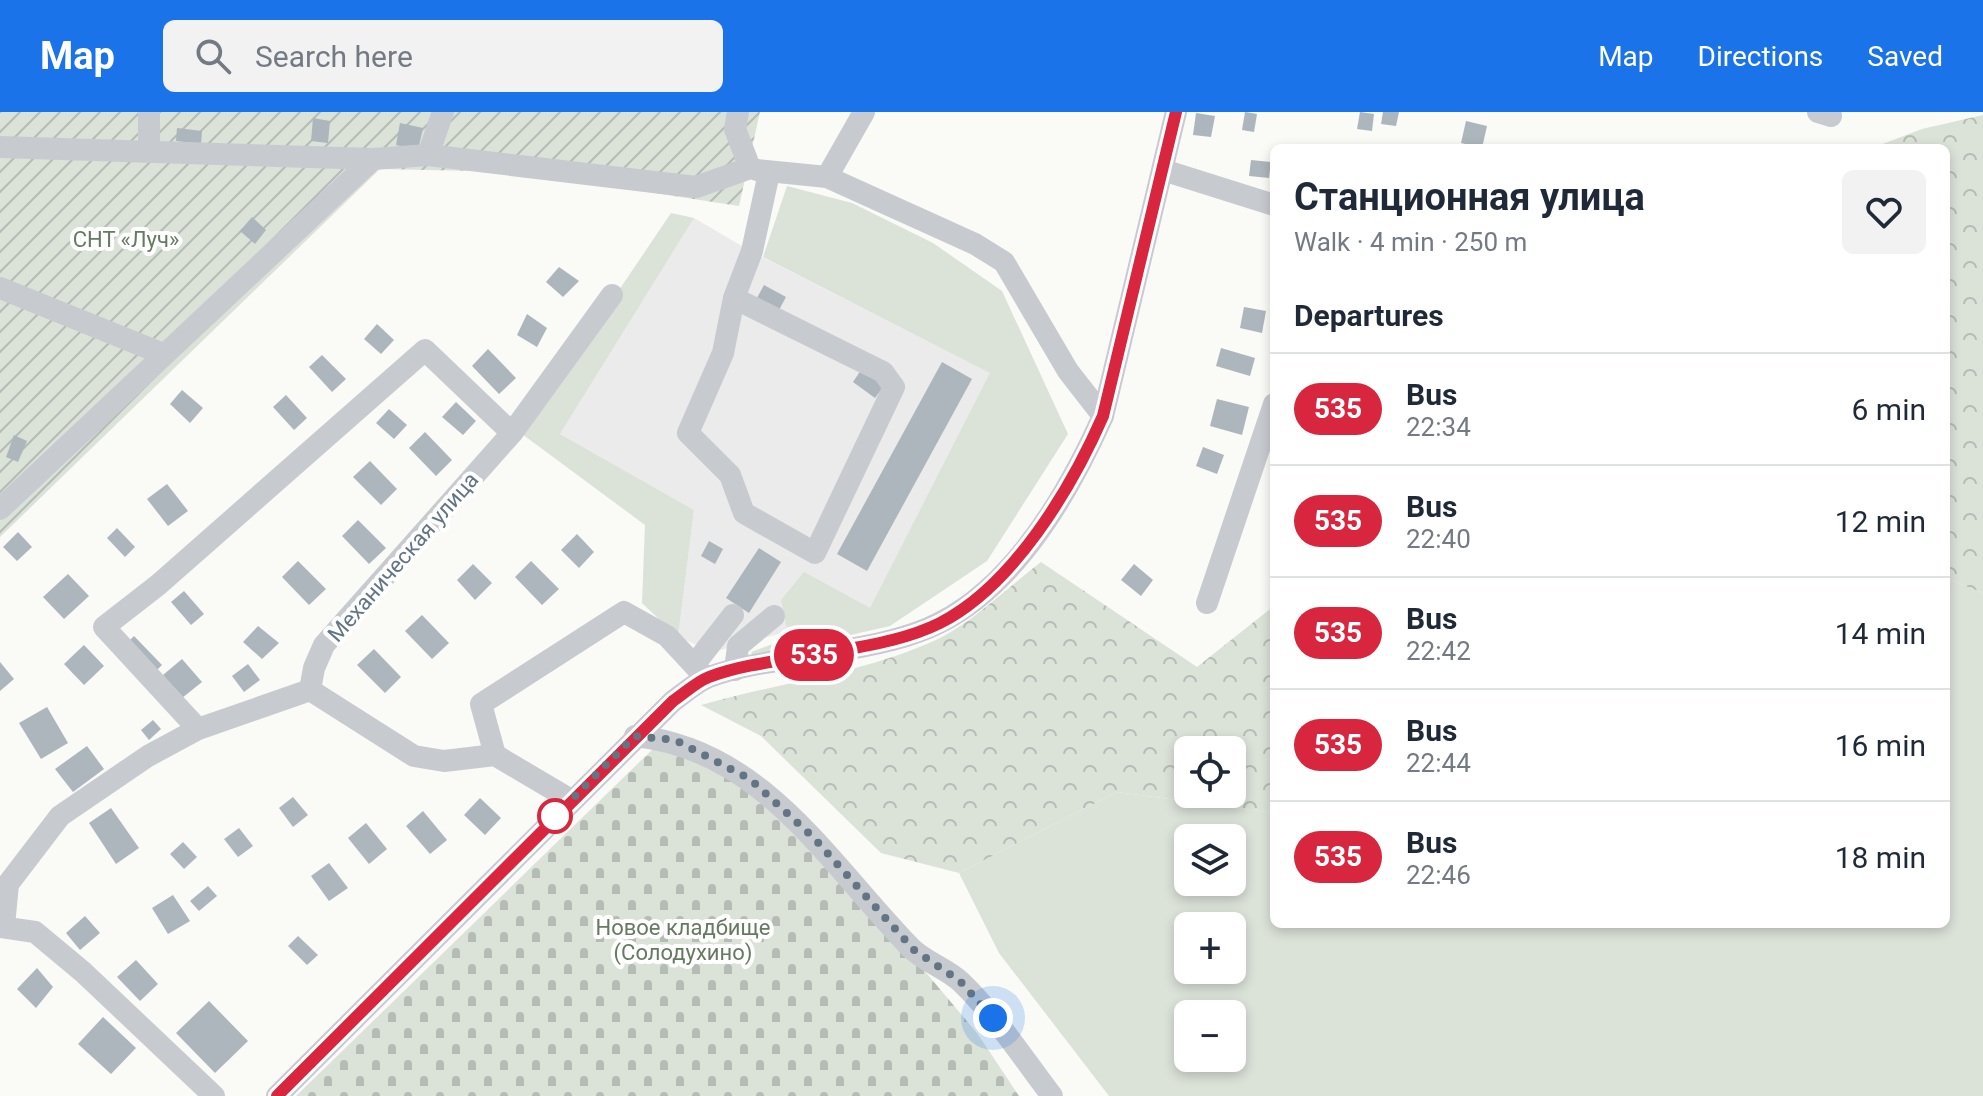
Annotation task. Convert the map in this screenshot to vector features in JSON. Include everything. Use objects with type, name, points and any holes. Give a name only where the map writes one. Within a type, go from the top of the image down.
[{"type":"street","points":[[149,112],[149,151]]},
{"type":"street","points":[[428,155],[443,112]]},
{"type":"street","points":[[734,298],[883,372],[893,380],[894,387],[878,428],[815,553],[744,513],[730,475],[688,433],[723,353],[734,298],[752,251],[759,170],[735,129],[738,112]]},
{"type":"street","points":[[827,177],[864,112]]},
{"type":"street","points":[[700,672],[735,670],[892,639],[939,623],[979,597],[1018,556],[1050,513],[1088,450],[1103,416],[1176,112]]},
{"type":"street","points":[[0,147],[373,159],[428,155],[696,187],[759,170],[827,177],[975,244],[1004,262],[1068,371],[1103,416]]},
{"type":"street","points":[[0,509],[9,487],[163,354],[373,159]]},
{"type":"street","points":[[1163,170],[1270,204]]},
{"type":"street","points":[[0,288],[163,354]]},
{"type":"street","name":"Механическая улица","points":[[310,690],[314,668],[324,645],[512,433],[612,295]]},
{"type":"street","points":[[198,729],[104,627],[158,585],[425,350],[512,433]]},
{"type":"street","points":[[1207,603],[1270,416]]},
{"type":"street","points":[[495,755],[481,704],[624,612],[667,636],[700,672]]},
{"type":"street","points":[[277,1096],[673,701],[700,672],[733,615]]},
{"type":"street","points":[[735,670],[738,646],[774,616]]},
{"type":"street","points":[[214,1096],[83,972],[35,932],[2,926],[8,884],[60,816],[148,756],[198,729],[310,690],[373,733],[414,756],[444,761],[495,755],[571,800]]},
{"type":"street","points":[[635,736],[675,740],[750,779],[814,838],[914,950],[960,981],[993,1018],[1052,1096]]},
{"type":"shaded area","points":[[694,218],[752,252],[991,373],[870,609],[713,652],[678,637],[694,510],[560,434]]},
{"type":"green space","name":"СНТ «Луч»","points":[[0,112],[760,112],[739,206],[516,172],[380,169],[0,537]]},
{"type":"green space","points":[[1983,115],[1983,593],[1950,580],[1950,144],[1883,144],[1922,129]]},
{"type":"green space","points":[[787,186],[852,203],[933,243],[1002,291],[1068,434],[987,561],[890,626],[754,657],[751,652],[789,638],[781,600],[804,572],[870,608],[990,373],[763,257]]},
{"type":"green space","points":[[671,213],[694,218],[560,434],[694,510],[678,637],[642,603],[645,525],[522,434]]},
{"type":"green space","points":[[1041,562],[1197,667],[1270,609],[1270,812],[1237,808],[1246,808],[1246,736],[1174,736],[1174,800],[1117,792],[959,873],[881,853],[761,736],[701,705],[880,661],[938,639],[964,624]]},
{"type":"green space","points":[[1950,580],[1983,593],[1983,1096],[1109,1096],[999,953],[959,873],[1117,792],[1174,800],[1174,808],[1237,808],[1270,812],[1270,928],[1950,928]]},
{"type":"green space","name":"Новое кладбище (Солодухино)","points":[[658,744],[726,777],[780,814],[928,975],[977,1033],[1019,1096],[296,1096]]},
{"type":"building","points":[[1245,112],[1257,114],[1254,132],[1242,130]]},
{"type":"building","points":[[1360,112],[1374,114],[1372,131],[1357,129]]},
{"type":"building","points":[[1383,112],[1399,112],[1396,126],[1381,124]]},
{"type":"building","points":[[1196,113],[1215,116],[1211,137],[1193,135]]},
{"type":"building","points":[[313,118],[330,121],[328,143],[311,141]]},
{"type":"building","points":[[1466,121],[1487,126],[1483,144],[1461,143]]},
{"type":"building","points":[[400,123],[423,128],[418,150],[396,145]]},
{"type":"building","points":[[177,128],[202,131],[201,144],[176,141]]},
{"type":"building","points":[[1251,160],[1270,162],[1269,178],[1249,176]]},
{"type":"building","points":[[252,217],[266,230],[255,244],[240,231]]},
{"type":"building","points":[[559,267],[579,281],[563,297],[546,282]]},
{"type":"building","points":[[764,285],[786,297],[779,310],[757,298]]},
{"type":"building","points":[[1244,307],[1266,311],[1262,333],[1240,328]]},
{"type":"building","points":[[527,314],[547,328],[537,347],[517,335]]},
{"type":"building","points":[[377,324],[394,340],[381,354],[364,339]]},
{"type":"building","points":[[1221,348],[1255,358],[1250,376],[1216,366]]},
{"type":"building","points":[[488,349],[516,378],[499,394],[472,366]]},
{"type":"building","points":[[322,355],[346,379],[332,392],[309,367]]},
{"type":"building","points":[[942,362],[972,379],[867,571],[837,554]]},
{"type":"building","points":[[863,367],[886,383],[875,398],[853,382]]},
{"type":"building","points":[[182,390],[203,408],[190,423],[170,404]]},
{"type":"building","points":[[286,395],[307,418],[294,430],[273,407]]},
{"type":"building","points":[[1217,399],[1249,407],[1242,435],[1210,426]]},
{"type":"building","points":[[456,402],[476,421],[463,435],[442,417]]},
{"type":"building","points":[[389,409],[407,425],[394,439],[376,423]]},
{"type":"building","points":[[425,432],[452,460],[436,476],[409,448]]},
{"type":"building","points":[[14,435],[27,441],[18,462],[6,457]]},
{"type":"building","points":[[1203,447],[1224,455],[1217,474],[1196,466]]},
{"type":"building","points":[[370,461],[397,489],[381,505],[353,477]]},
{"type":"building","points":[[167,484],[188,511],[168,526],[147,499]]},
{"type":"building","points":[[358,520],[386,548],[369,564],[342,536]]},
{"type":"building","points":[[117,528],[135,547],[125,557],[107,538]]},
{"type":"building","points":[[18,532],[32,547],[17,561],[3,547]]},
{"type":"building","points":[[577,534],[594,552],[579,568],[561,550]]},
{"type":"building","points":[[709,541],[723,549],[715,564],[701,556]]},
{"type":"building","points":[[759,548],[781,562],[749,613],[726,598]]},
{"type":"building","points":[[298,561],[326,589],[309,605],[282,577]]},
{"type":"building","points":[[531,561],[559,589],[542,605],[515,577]]},
{"type":"building","points":[[473,564],[492,583],[475,600],[457,580]]},
{"type":"building","points":[[1134,564],[1153,580],[1141,596],[1121,580]]},
{"type":"building","points":[[68,574],[89,596],[64,619],[43,597]]},
{"type":"building","points":[[184,591],[204,614],[191,625],[171,602]]},
{"type":"building","points":[[422,615],[449,643],[432,659],[405,631]]},
{"type":"building","points":[[258,626],[279,643],[262,659],[243,642]]},
{"type":"building","points":[[134,636],[162,665],[153,674],[125,645]]},
{"type":"building","points":[[84,645],[104,666],[84,685],[64,664]]},
{"type":"building","points":[[374,649],[401,677],[385,693],[357,665]]},
{"type":"building","points":[[182,659],[202,682],[182,698],[163,675]]},
{"type":"building","points":[[0,662],[14,679],[0,691]]},
{"type":"building","points":[[248,664],[260,680],[244,692],[232,676]]},
{"type":"building","points":[[47,707],[68,743],[41,759],[19,723]]},
{"type":"building","points":[[153,720],[161,729],[149,740],[141,730]]},
{"type":"building","points":[[87,746],[104,769],[73,792],[55,769]]},
{"type":"building","points":[[293,797],[308,815],[293,827],[279,808]]},
{"type":"building","points":[[480,798],[501,818],[485,835],[464,815]]},
{"type":"building","points":[[111,808],[139,848],[116,864],[89,823]]},
{"type":"building","points":[[423,811],[447,840],[430,854],[406,826]]},
{"type":"building","points":[[366,823],[387,849],[369,864],[348,838]]},
{"type":"building","points":[[239,828],[253,846],[238,857],[224,839]]},
{"type":"building","points":[[183,842],[197,857],[184,869],[170,854]]},
{"type":"building","points":[[329,863],[348,888],[329,901],[311,876]]},
{"type":"building","points":[[208,886],[217,896],[199,911],[190,901]]},
{"type":"building","points":[[173,895],[190,921],[168,934],[152,908]]},
{"type":"building","points":[[85,916],[100,933],[80,950],[66,933]]},
{"type":"building","points":[[298,936],[318,955],[307,965],[288,946]]},
{"type":"building","points":[[136,960],[158,984],[140,1001],[117,977]]},
{"type":"building","points":[[37,968],[53,987],[36,1008],[17,989]]},
{"type":"building","points":[[209,1001],[248,1041],[215,1073],[176,1033]]},
{"type":"building","points":[[103,1017],[136,1048],[111,1074],[78,1044]]},
{"type":"bus line","name":"535","points":[[277,1096],[673,701],[706,678],[892,639],[939,623],[979,597],[1018,556],[1050,513],[1088,450],[1103,416],[1176,112]]},
{"type":"route","points":[[555,816],[635,736],[675,740],[750,779],[814,838],[914,950],[960,981],[993,1018]]}]
